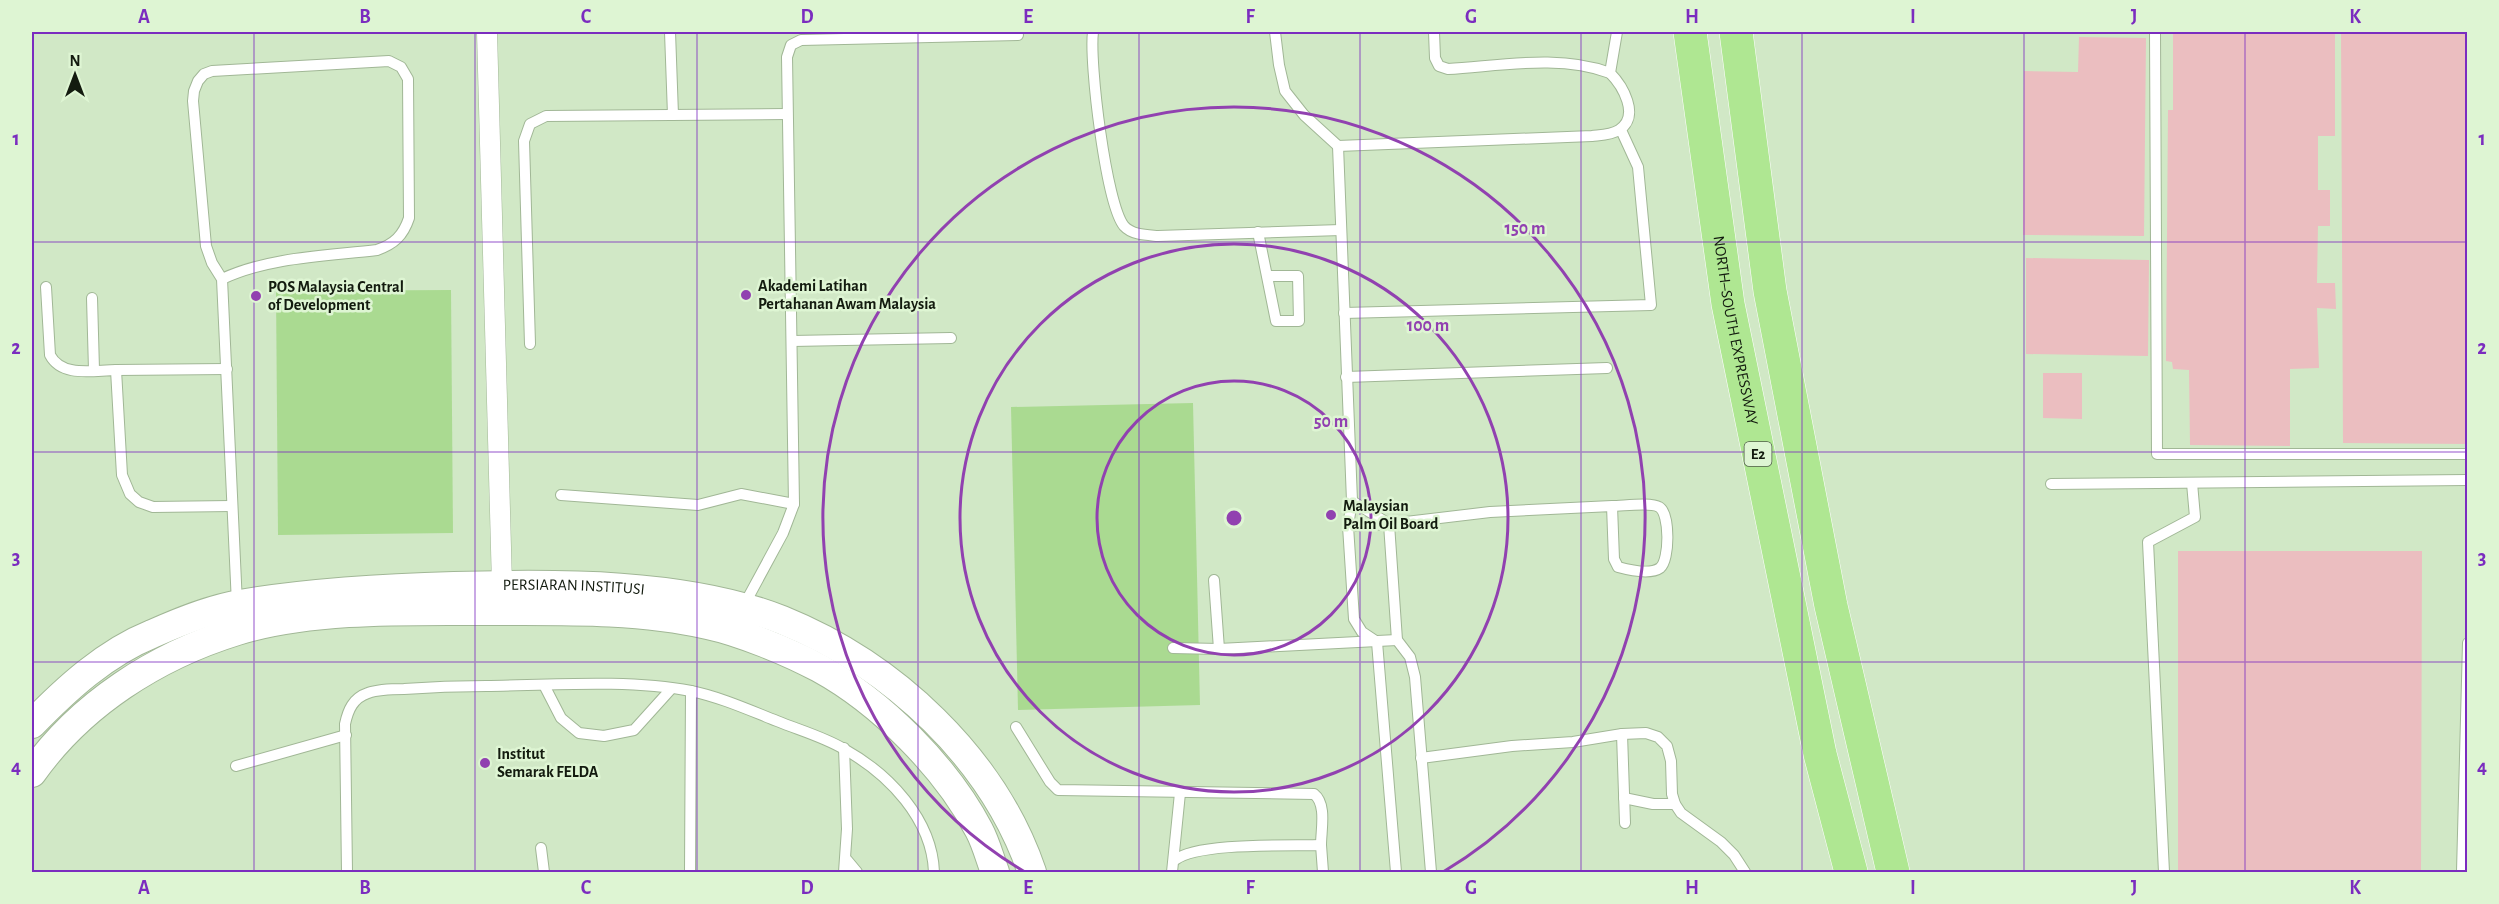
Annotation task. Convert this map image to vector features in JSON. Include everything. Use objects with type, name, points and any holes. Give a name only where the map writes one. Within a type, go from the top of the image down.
[{"type":"highway","name":"NORTH–SOUTH EXPRESSWAY","points":[[1690,32],[1728,304],[1820,754],[1851,873]]},
{"type":"highway","points":[[1736,32],[1770,291],[1831,606],[1893,873]]},
{"type":"street","points":[[487,32],[502,585]]},
{"type":"street","name":"PERSIARAN INSTITUSI","points":[[32,724],[67,688],[104,661],[148,635],[237,604],[397,588],[502,585],[589,586],[661,592],[742,607],[782,620],[840,648],[889,681],[934,721],[972,763],[1002,806],[1032,873]]},
{"type":"street","name":"PERSIARAN INSTITUSI","points":[[32,773],[90,708],[125,683],[165,660],[239,630],[303,618],[400,611],[576,611],[658,618],[710,625],[768,645],[818,668],[870,702],[916,745],[952,787],[980,831],[995,873]]},
{"type":"lane","points":[[670,32],[673,115]]},
{"type":"lane","points":[[1094,32],[1098,118],[1117,213],[1125,228],[1139,234],[1158,236],[1341,230]]},
{"type":"lane","points":[[1276,32],[1279,65],[1285,91],[1304,115],[1338,146],[1592,136],[1621,130],[1627,119],[1628,106],[1620,84],[1610,73],[1592,66],[1557,63],[1448,69],[1439,66],[1435,58],[1434,32]]},
{"type":"lane","points":[[1610,73],[1617,32]]},
{"type":"lane","points":[[2155,32],[2157,454],[2468,454]]},
{"type":"lane","points":[[742,607],[783,533],[794,504],[787,114],[787,57],[791,45],[801,40],[1018,35]]},
{"type":"lane","points":[[222,279],[241,270],[261,265],[377,250],[390,245],[400,237],[409,218],[408,79],[401,67],[389,61],[212,71],[198,81],[194,91],[206,246],[212,263],[222,279],[237,604]]},
{"type":"lane","points":[[530,344],[524,141],[530,124],[546,116],[787,114]]},
{"type":"lane","points":[[1344,313],[1651,305],[1638,167],[1621,130]]},
{"type":"lane","points":[[1338,146],[1352,501],[1348,526],[1354,619],[1362,632],[1377,642]]},
{"type":"lane","points":[[1258,232],[1276,321],[1299,321],[1298,276],[1267,276]]},
{"type":"lane","points":[[46,287],[50,355],[55,365],[66,370],[226,369]]},
{"type":"lane","points":[[93,298],[94,370]]},
{"type":"lane","points":[[792,340],[951,338]]},
{"type":"lane","points":[[1346,378],[1607,368]]},
{"type":"lane","points":[[116,370],[122,475],[130,494],[139,502],[153,507],[231,506]]},
{"type":"lane","points":[[2051,484],[2468,480]]},
{"type":"lane","points":[[2164,873],[2148,542],[2195,518],[2192,483]]},
{"type":"lane","points":[[561,495],[698,505],[741,494],[794,504]]},
{"type":"lane","points":[[1352,501],[1389,524]]},
{"type":"lane","points":[[1348,526],[1389,524],[1490,512],[1612,506],[1654,505],[1661,507],[1666,514],[1667,557],[1657,570],[1630,571],[1618,567],[1614,559],[1612,506]]},
{"type":"lane","points":[[1389,524],[1397,640],[1410,657],[1416,676],[1431,873]]},
{"type":"lane","points":[[1214,580],[1219,649]]},
{"type":"lane","points":[[1173,648],[1219,649],[1397,640]]},
{"type":"lane","points":[[1377,642],[1396,873]]},
{"type":"lane","points":[[2462,873],[2468,642]]},
{"type":"lane","points":[[347,873],[346,735],[348,711],[354,700],[367,693],[380,690],[445,686],[607,684],[691,691],[730,703],[844,748],[874,769],[898,792],[914,812],[927,837],[934,873]]},
{"type":"lane","points":[[544,685],[561,718],[579,733],[604,736],[633,730],[671,689]]},
{"type":"lane","points":[[690,873],[691,691]]},
{"type":"lane","points":[[1016,728],[1050,782],[1058,790],[1314,794],[1319,798],[1322,809],[1323,873]]},
{"type":"lane","points":[[1421,758],[1512,746],[1573,742],[1622,734],[1646,733],[1658,737],[1667,746],[1671,761],[1672,794],[1675,804],[1691,821],[1721,842],[1734,855],[1745,873]]},
{"type":"lane","points":[[1622,734],[1625,823]]},
{"type":"lane","points":[[236,766],[346,735]]},
{"type":"lane","points":[[844,748],[847,861],[844,873]]},
{"type":"lane","points":[[1173,873],[1180,793]]},
{"type":"lane","points":[[1624,798],[1653,804],[1675,804]]},
{"type":"lane","points":[[1175,860],[1182,854],[1206,849],[1321,845]]},
{"type":"lane","points":[[541,848],[544,873]]},
{"type":"lane","points":[[847,861],[857,873]]},
{"type":"green space","points":[[451,290],[453,533],[278,535],[276,291]]},
{"type":"green space","points":[[1193,403],[1200,705],[1018,710],[1011,407]]},
{"type":"building","points":[[2173,32],[2335,32],[2335,136],[2318,136],[2318,190],[2330,190],[2330,226],[2318,226],[2317,283],[2335,283],[2336,309],[2317,308],[2319,368],[2290,369],[2290,446],[2190,445],[2189,370],[2173,369],[2172,362],[2166,361],[2168,110],[2173,110]]},
{"type":"building","points":[[2341,32],[2468,32],[2468,444],[2343,443]]},
{"type":"building","points":[[2079,37],[2146,38],[2144,236],[2023,235],[2024,71],[2078,72]]},
{"type":"building","points":[[2026,258],[2149,260],[2148,356],[2026,354]]},
{"type":"building","points":[[2043,373],[2082,373],[2082,419],[2043,418]]},
{"type":"building","points":[[2178,551],[2422,551],[2421,872],[2178,872]]},
{"type":"place","name":"Akademi Latihan Pertahanan Awam Malaysia","points":[[746,295]]},
{"type":"place","name":"POS Malaysia Central of Development","points":[[256,296]]},
{"type":"place","name":"Malaysian Palm Oil Board","points":[[1331,515]]},
{"type":"place","name":"Institut Semarak FELDA","points":[[485,763]]}]
